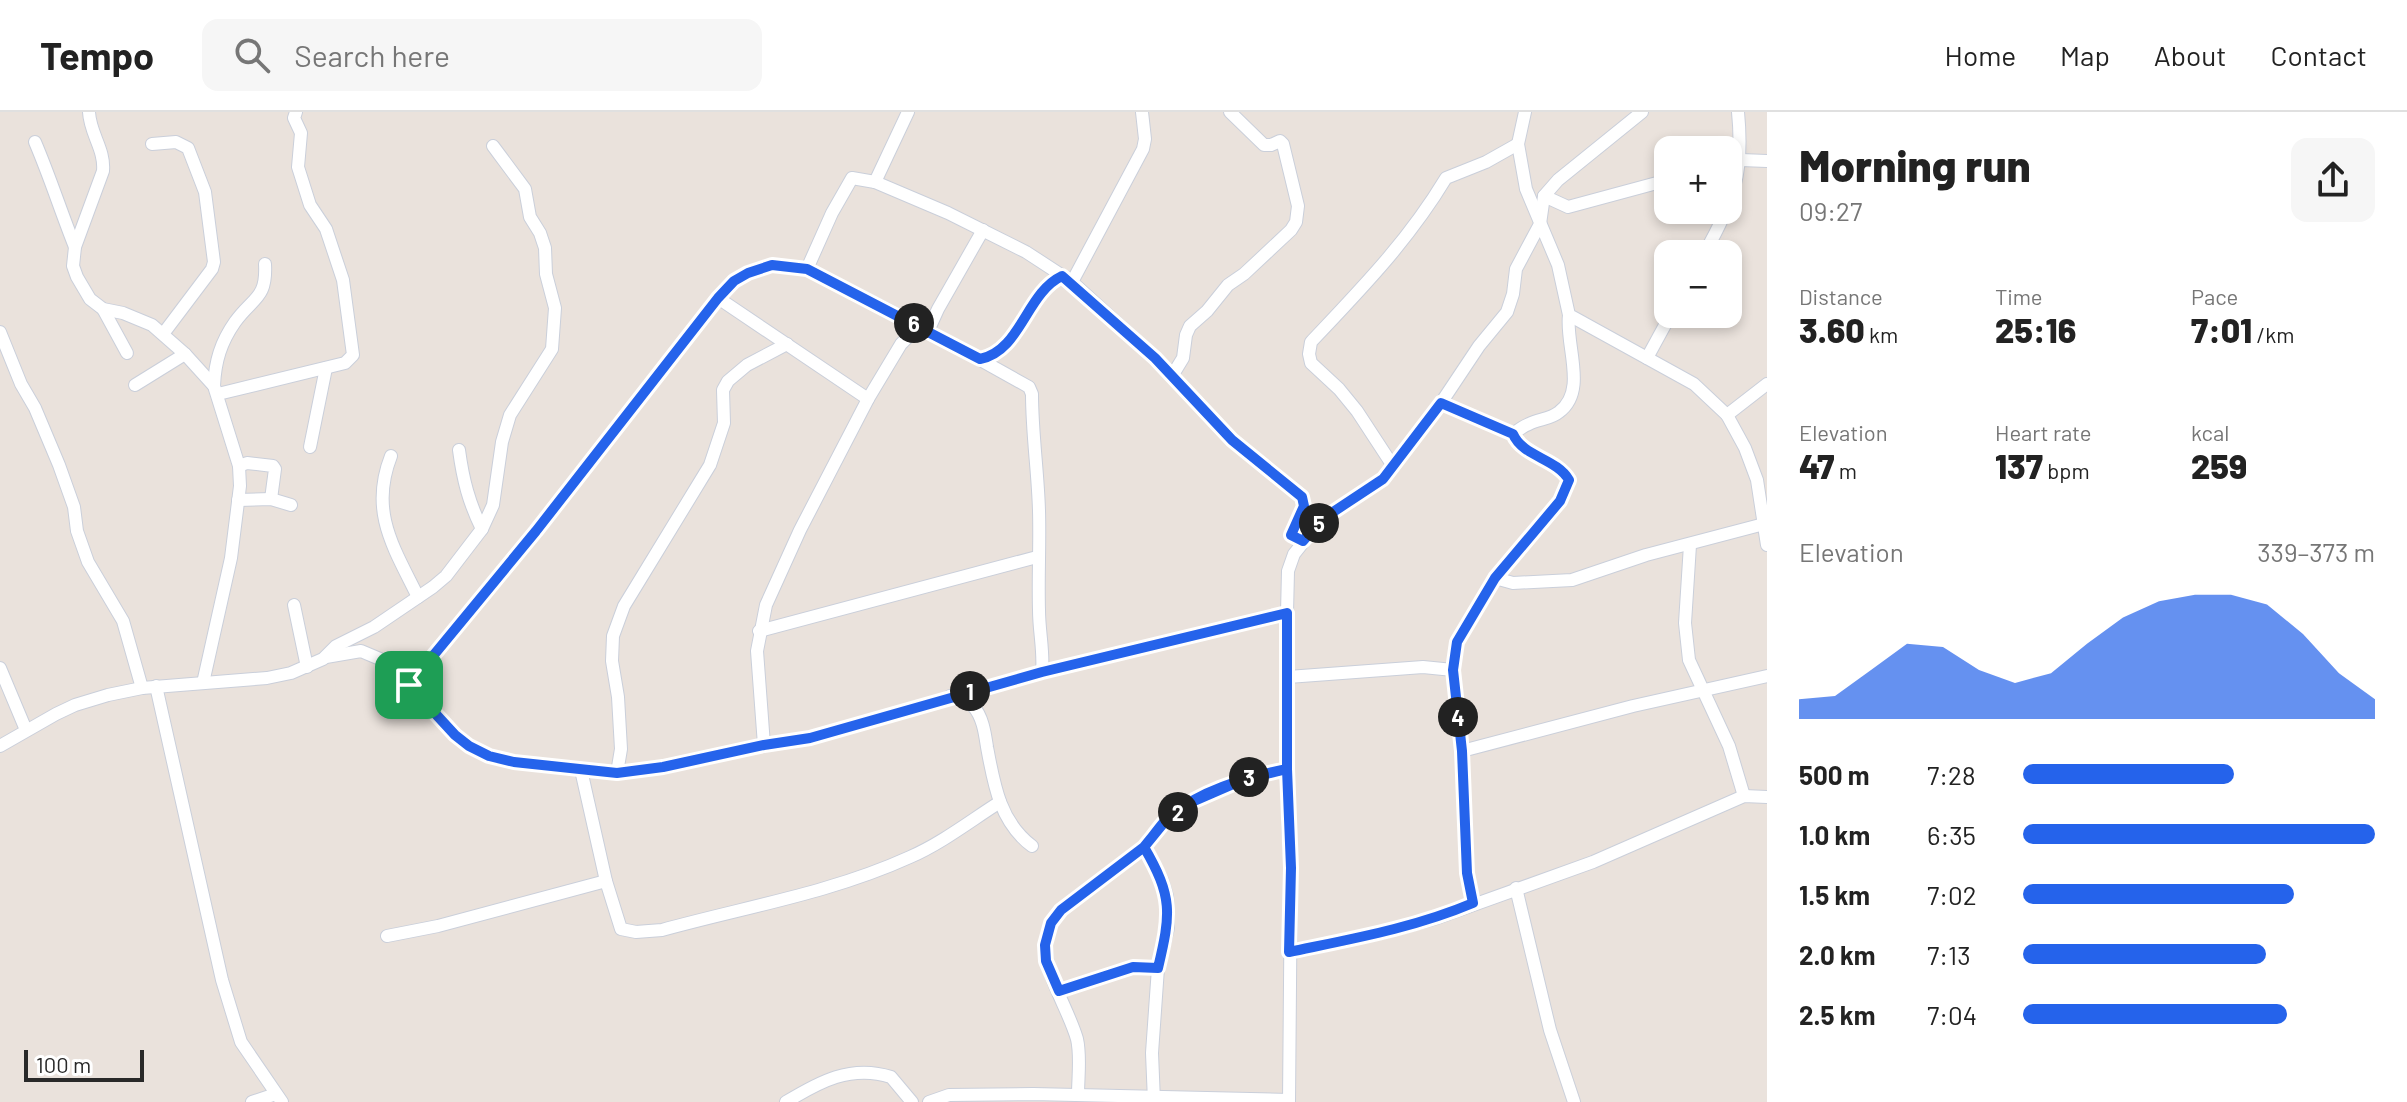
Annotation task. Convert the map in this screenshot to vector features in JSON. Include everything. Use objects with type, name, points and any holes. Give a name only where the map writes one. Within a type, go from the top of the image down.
[{"type":"street","points":[[89,112],[93,134],[104,160],[103,171],[75,247],[73,266],[77,277],[90,299],[103,309],[145,321],[163,334],[216,390]]},
{"type":"street","points":[[216,390],[326,368],[350,361],[353,355],[339,266],[326,229],[310,205],[298,167],[301,133],[294,118],[296,112]]},
{"type":"street","points":[[875,182],[908,112]]},
{"type":"street","points":[[980,359],[1000,351],[1044,287],[1067,279],[1143,149],[1142,112]]},
{"type":"street","points":[[1172,376],[1183,358],[1190,326],[1228,285],[1291,230],[1298,214],[1283,144],[1280,141],[1264,145],[1230,112]]},
{"type":"street","points":[[1513,434],[1529,424],[1554,416],[1569,402],[1574,388],[1567,330],[1569,315],[1558,265],[1526,189],[1518,144],[1525,112]]},
{"type":"street","points":[[929,1102],[949,1095],[1289,1101],[1291,868],[1287,769],[1287,613],[1288,571],[1294,554],[1321,520],[1383,479],[1507,312],[1516,269],[1540,224],[1544,196],[1558,180],[1642,112]]},
{"type":"street","points":[[1738,112],[1740,136]]},
{"type":"street","points":[[35,142],[75,247]]},
{"type":"street","points":[[152,144],[176,142],[188,148],[205,192],[214,262],[212,269],[163,334]]},
{"type":"street","points":[[1393,466],[1357,411],[1311,363],[1311,342],[1398,249],[1437,196],[1446,178],[1486,162],[1518,144]]},
{"type":"street","points":[[326,657],[336,646],[374,627],[446,576],[482,529],[493,505],[502,442],[510,415],[552,349],[555,318],[546,274],[545,248],[530,217],[526,192],[493,146]]},
{"type":"street","points":[[1742,160],[1767,161]]},
{"type":"street","points":[[807,269],[832,213],[852,178],[875,182],[1026,252],[1067,279],[1172,376],[1232,440],[1302,497],[1304,506],[1291,535],[1303,541]]},
{"type":"street","points":[[1544,196],[1568,207],[1654,184]]},
{"type":"street","points":[[927,330],[983,230]]},
{"type":"street","points":[[203,683],[231,558],[238,500],[239,466],[216,390],[218,352],[237,318],[263,293],[265,264]]},
{"type":"street","points":[[409,685],[536,531],[718,298],[741,277],[772,265],[807,269],[1025,383],[1032,394],[1033,455],[1039,513],[1037,557],[1044,652],[1042,672]]},
{"type":"street","points":[[718,298],[868,399]]},
{"type":"street","points":[[103,309],[127,353]]},
{"type":"street","points":[[1569,315],[1694,384],[1727,415],[1751,462],[1767,545]]},
{"type":"street","points":[[1647,358],[1663,328]]},
{"type":"street","points":[[764,745],[757,676],[759,631],[766,605],[793,544],[868,399],[901,344],[913,332],[927,330]]},
{"type":"street","points":[[0,332],[59,465],[91,568],[123,621],[142,688]]},
{"type":"street","points":[[617,773],[621,749],[612,661],[613,636],[624,606],[710,465],[724,423],[723,390],[728,381],[736,372],[787,344]]},
{"type":"street","points":[[135,385],[185,354]]},
{"type":"street","points":[[310,447],[326,368]]},
{"type":"street","points":[[1727,415],[1767,384]]},
{"type":"street","points":[[1441,403],[1513,434],[1518,443],[1558,466],[1569,480],[1560,501],[1495,578],[1460,637],[1453,670],[1462,751],[1467,873],[1473,903]]},
{"type":"street","points":[[459,450],[467,494],[482,529]]},
{"type":"street","points":[[391,456],[383,476],[381,498],[390,539],[418,597]]},
{"type":"street","points":[[239,466],[256,463],[273,466],[271,499]]},
{"type":"street","points":[[238,500],[271,499],[291,505]]},
{"type":"street","points":[[1495,578],[1513,583],[1558,582],[1764,524]]},
{"type":"street","points":[[1690,545],[1686,646],[1691,667],[1729,746],[1744,796]]},
{"type":"street","points":[[759,631],[1037,557]]},
{"type":"street","points":[[294,605],[307,667]]},
{"type":"street","points":[[0,746],[75,705],[156,686],[267,678],[291,673],[326,657],[351,651],[380,659],[409,685],[442,723],[469,746],[489,756],[514,762],[617,773],[675,765],[764,745],[817,737],[950,696],[1287,613]]},
{"type":"street","points":[[1288,677],[1423,667],[1453,670]]},
{"type":"street","points":[[0,668],[26,730]]},
{"type":"street","points":[[1462,751],[1633,706],[1767,676]]},
{"type":"street","points":[[156,686],[222,980],[241,1042],[279,1098],[252,1102]]},
{"type":"street","points":[[950,696],[968,702],[977,712],[985,731],[1000,802],[1012,828],[1032,846]]},
{"type":"street","points":[[1078,1095],[1077,1041],[1045,955],[1046,934],[1051,923],[1061,910],[1144,847],[1166,820],[1192,802],[1245,779],[1287,769]]},
{"type":"street","points":[[581,770],[606,881],[621,929],[642,933],[825,890],[937,844],[1000,802]]},
{"type":"street","points":[[1289,952],[1437,918],[1593,862],[1744,796],[1767,797]]},
{"type":"street","points":[[1144,847],[1167,896],[1168,928],[1158,968],[1152,1053],[1154,1099]]},
{"type":"street","points":[[387,936],[438,926],[606,881]]},
{"type":"street","points":[[1516,888],[1550,1030],[1574,1102]]},
{"type":"street","points":[[1059,991],[1133,967],[1158,968]]},
{"type":"street","points":[[786,1102],[828,1078],[864,1073],[891,1077],[912,1102]]},
{"type":"route","points":[[409,685],[455,735],[489,756],[514,762],[617,773],[810,738],[950,696],[1287,613],[1287,769],[1224,786],[1166,820],[1144,847],[1061,910],[1046,934],[1045,955],[1059,991],[1133,967],[1158,968],[1168,928],[1167,896],[1144,847],[1166,820],[1192,802],[1224,786],[1261,774],[1287,769],[1291,868],[1289,952],[1381,933],[1437,918],[1473,903],[1467,873],[1462,751],[1453,670],[1457,642],[1495,578],[1560,501],[1569,480],[1558,466],[1518,443],[1513,434],[1441,403],[1383,479],[1321,520],[1303,541],[1291,535],[1305,502],[1300,494],[1232,440],[1155,358],[1062,276],[1044,287],[1000,351],[980,359],[807,269],[772,265],[734,281],[718,298],[638,404],[409,685]]}]
